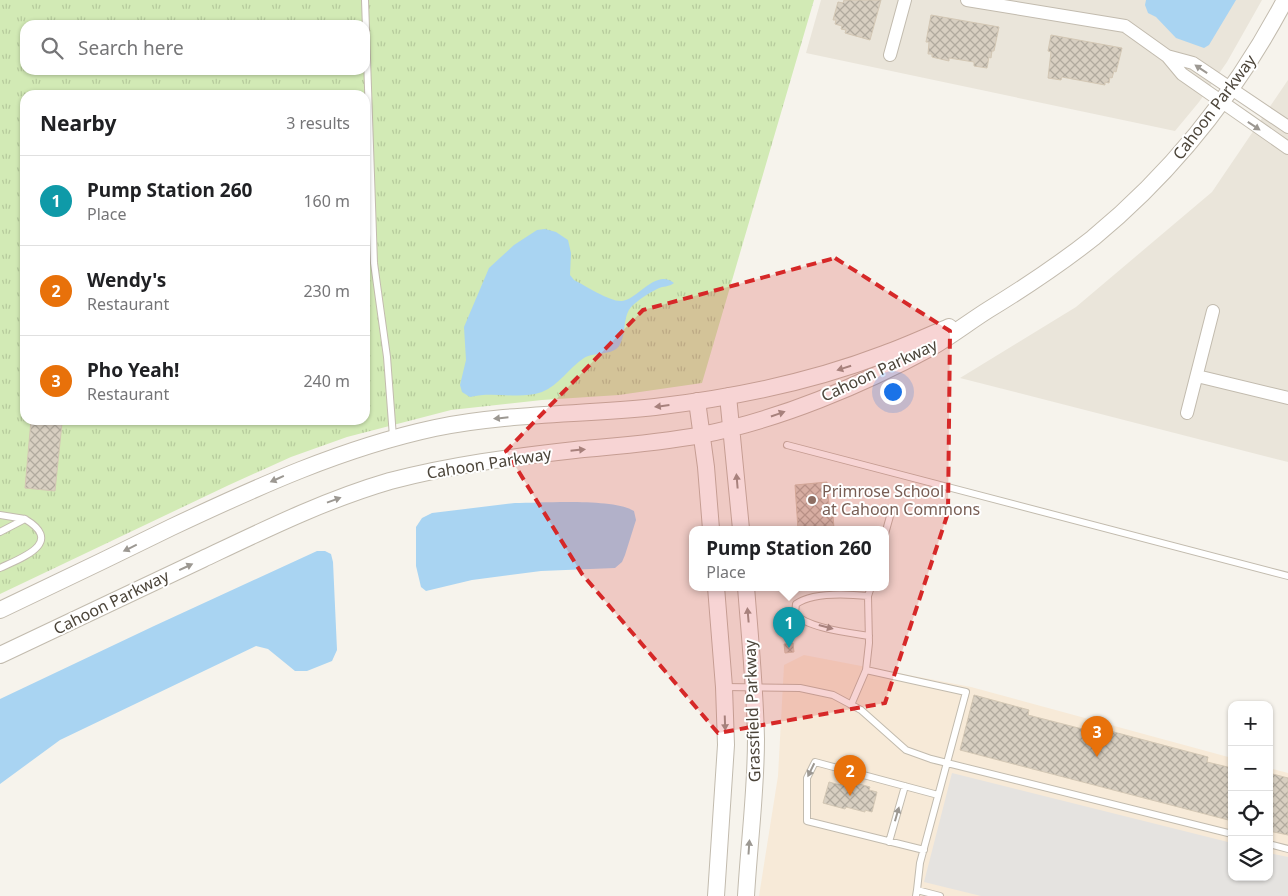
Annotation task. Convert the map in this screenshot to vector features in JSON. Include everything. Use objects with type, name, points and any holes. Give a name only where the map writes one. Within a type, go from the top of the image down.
[{"type":"street","points":[[890,55],[905,0]]},
{"type":"street","points":[[967,0],[1118,24],[1130,30],[1167,56],[1182,74],[1221,103],[1288,148]]},
{"type":"street","name":"Cahoon Parkway","points":[[0,655],[285,519],[367,488],[409,476],[472,463],[520,456],[630,445],[702,435],[732,428],[792,409],[874,376],[935,345],[1036,280],[1092,238],[1134,201],[1182,152],[1221,103],[1257,49],[1284,0]]},
{"type":"street","points":[[1167,56],[1193,63],[1288,127]]},
{"type":"street","name":"Cahoon Parkway","points":[[0,610],[237,496],[344,453],[393,438],[442,427],[498,418],[627,409],[728,396],[798,381],[884,355],[987,311]]},
{"type":"street","points":[[1187,413],[1213,311]]},
{"type":"street","points":[[1197,376],[1288,398]]},
{"type":"street","points":[[728,396],[741,526]]},
{"type":"street","points":[[698,401],[711,526]]},
{"type":"street","name":"Grassfield Parkway","points":[[716,591],[724,688],[726,745],[716,896]]},
{"type":"street","name":"Grassfield Parkway","points":[[746,591],[754,688],[755,765],[746,896]]},
{"type":"lane","points":[[365,0],[366,20]]},
{"type":"lane","points":[[368,75],[368,90]]},
{"type":"lane","points":[[370,146],[374,263],[388,367],[393,438]]},
{"type":"lane","points":[[787,445],[1288,576]]},
{"type":"lane","points":[[887,526],[892,510]]},
{"type":"lane","points":[[0,515],[25,520],[35,525],[40,532],[41,540],[40,546],[34,552],[0,568]]},
{"type":"lane","points":[[0,532],[25,520]]},
{"type":"lane","points":[[852,705],[866,670],[870,591]]},
{"type":"lane","points":[[868,596],[849,594],[804,598],[796,604],[795,612],[799,618],[810,623],[869,636]]},
{"type":"lane","points":[[866,670],[966,692],[924,850],[917,893],[940,896]]},
{"type":"lane","points":[[724,688],[800,688],[833,695],[861,710],[906,750],[946,763],[1228,833]]},
{"type":"lane","points":[[924,850],[808,821],[807,778],[815,762],[938,795]]},
{"type":"lane","points":[[889,842],[905,786]]},
{"type":"lane","points":[[1273,845],[1288,848]]},
{"type":"highlighted area","points":[[835,258],[950,331],[948,513],[885,703],[718,733],[582,574],[506,451],[643,310]]},
{"type":"shaded area","points":[[821,0],[1262,0],[1227,62],[1199,102],[1175,131],[806,53]]},
{"type":"shaded area","points":[[1288,80],[1288,462],[960,378],[1076,307],[1212,192]]},
{"type":"shaded area","points":[[804,655],[971,687],[1228,757],[1228,881],[1273,881],[1273,769],[1288,773],[1288,896],[759,896],[778,776],[784,665]]},
{"type":"shaded area","points":[[952,773],[1228,842],[1228,881],[1273,881],[1273,854],[1288,857],[1288,896],[981,896],[924,882]]},
{"type":"green space","points":[[0,0],[814,0],[702,383],[619,395],[542,400],[451,410],[347,437],[291,457],[0,594]]},
{"type":"water","points":[[1146,0],[1236,0],[1209,45],[1204,48],[1176,38],[1156,17],[1148,13],[1145,5]]},
{"type":"water","points":[[545,229],[556,232],[568,240],[571,253],[570,275],[574,280],[605,296],[622,301],[634,296],[660,279],[667,279],[674,283],[659,288],[632,306],[627,315],[623,336],[616,349],[584,358],[548,389],[524,395],[479,395],[470,397],[462,392],[460,385],[466,360],[464,327],[489,268],[514,245],[537,230]]},
{"type":"water","points":[[515,503],[610,504],[634,511],[636,520],[622,562],[615,568],[541,571],[472,580],[426,591],[421,587],[416,566],[416,527],[422,518],[432,513]]},
{"type":"water","points":[[317,551],[325,551],[331,554],[333,562],[337,650],[332,661],[307,671],[295,671],[268,649],[256,646],[60,740],[0,784],[0,699]]},
{"type":"building","points":[[844,0],[881,0],[870,40],[845,33],[846,30],[841,29],[842,26],[835,24],[836,20],[833,20],[838,2],[843,3]]},
{"type":"building","points":[[931,15],[999,27],[994,51],[992,51],[991,58],[989,57],[987,68],[974,66],[974,62],[949,58],[949,61],[932,57],[932,54],[928,54],[929,42],[926,42]]},
{"type":"building","points":[[1051,35],[1122,48],[1116,72],[1114,71],[1112,78],[1110,77],[1109,83],[1105,82],[1105,85],[1062,77],[1061,80],[1048,78],[1051,52],[1048,51]]},
{"type":"building","points":[[31,425],[62,425],[55,491],[25,488]]},
{"type":"building","name":"Primrose School at Cahoon Commons","points":[[827,482],[830,515],[833,514],[834,526],[798,526],[795,485]]},
{"type":"building","points":[[793,643],[794,652],[785,653],[784,644]]},
{"type":"building","points":[[974,695],[1029,710],[1028,715],[1094,732],[1095,727],[1208,757],[1207,762],[1228,767],[1228,820],[960,750]]},
{"type":"building","points":[[1273,774],[1288,778],[1288,835],[1273,832]]},
{"type":"building","points":[[829,782],[850,785],[852,782],[870,787],[869,790],[877,792],[872,812],[846,807],[845,809],[823,803]]},
{"type":"place","name":"Primrose School at Cahoon Commons","points":[[812,500]]},
{"type":"place","name":"Pump Station 260","points":[[789,648]]},
{"type":"place","name":"Pho Yeah!","points":[[1097,757]]},
{"type":"place","name":"Wendy's","points":[[850,796]]}]
